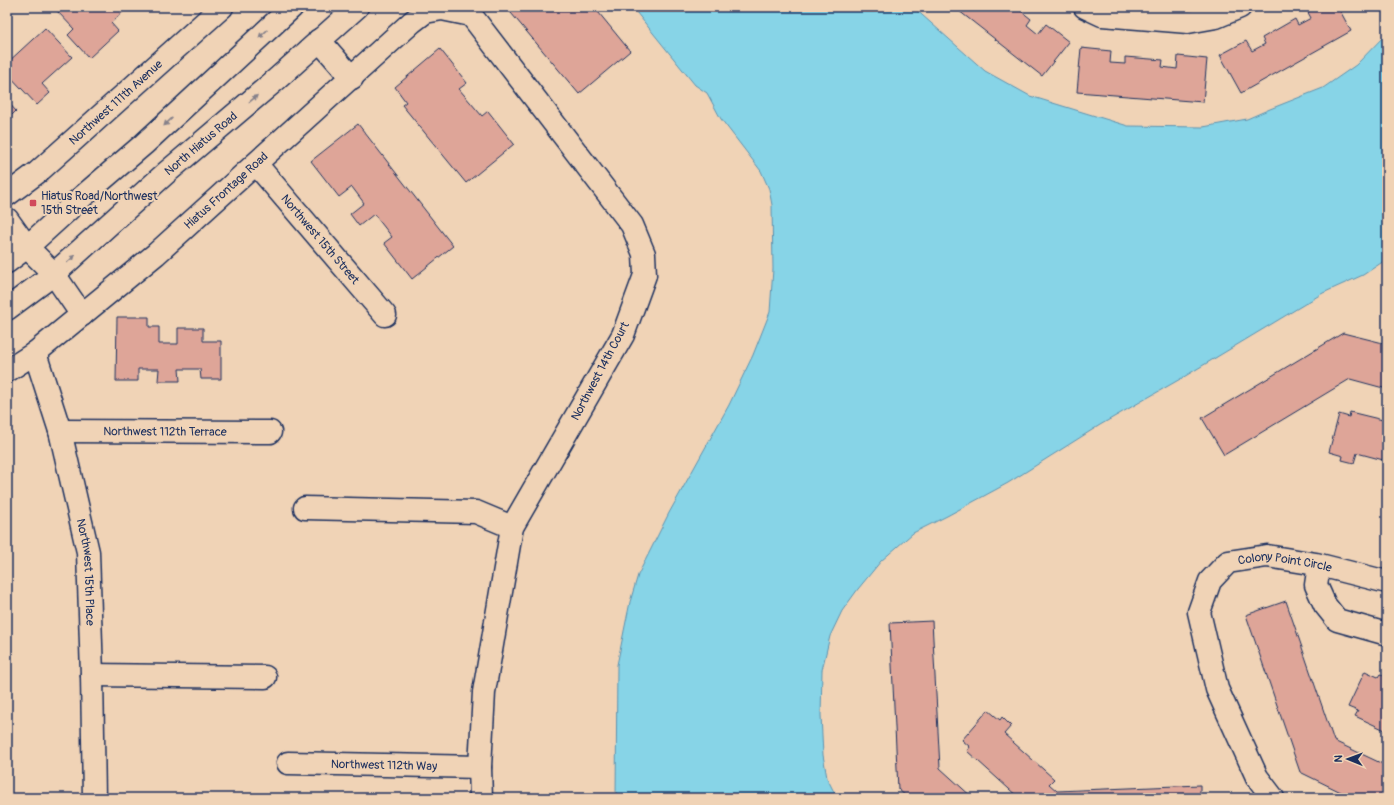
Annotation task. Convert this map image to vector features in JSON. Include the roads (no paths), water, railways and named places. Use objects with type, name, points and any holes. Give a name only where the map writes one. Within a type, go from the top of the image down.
[{"type":"street","name":"Northwest 111th Avenue","points":[[7,195],[38,172],[222,7]]},
{"type":"street","points":[[7,262],[144,144],[292,7]]},
{"type":"street","name":"North Hiatus Road","points":[[7,308],[54,274],[166,173],[272,83],[357,7]]},
{"type":"street","points":[[1085,7],[1102,15],[1188,22],[1216,17],[1240,7]]},
{"type":"street","name":"Hiatus Frontage Road","points":[[7,371],[35,353],[156,254],[352,78],[412,22],[426,12],[442,9]]},
{"type":"street","name":"Northwest 14th Court","points":[[442,9],[471,15],[632,225],[644,254],[645,275],[623,334],[512,527],[484,692],[480,766],[481,798]]},
{"type":"street","points":[[319,40],[352,78]]},
{"type":"street","name":"Northwest 15th Street","points":[[256,164],[384,315]]},
{"type":"street","points":[[7,219],[27,246],[54,274],[82,315]]},
{"type":"street","name":"Northwest 15th Place","points":[[35,353],[60,431],[88,552],[94,798]]},
{"type":"street","name":"Northwest 112th Terrace","points":[[60,431],[270,432]]},
{"type":"street","points":[[305,508],[476,512],[512,527]]},
{"type":"street","name":"Colony Point Circle","points":[[1272,797],[1257,777],[1217,689],[1199,612],[1210,581],[1228,562],[1267,556],[1319,565],[1387,582]]},
{"type":"street","points":[[1319,565],[1316,585],[1325,605],[1337,620],[1387,634]]},
{"type":"street","points":[[92,675],[265,677]]},
{"type":"street","name":"Northwest 112th Way","points":[[288,763],[480,766]]},
{"type":"water","points":[[632,7],[913,7],[985,71],[1030,96],[1128,126],[1203,127],[1247,119],[1323,88],[1356,65],[1387,33],[1387,259],[1363,275],[1323,293],[1182,378],[1100,425],[1008,483],[913,533],[881,561],[842,611],[830,636],[822,670],[821,715],[823,755],[827,778],[837,798],[616,798],[617,665],[630,602],[638,575],[669,513],[729,405],[753,355],[770,312],[773,269],[772,205],[769,189],[761,171],[721,119],[707,93],[695,85]]},
{"type":"place","name":"Hiatus Road/Northwest 15th Street","points":[[33,203]]}]
